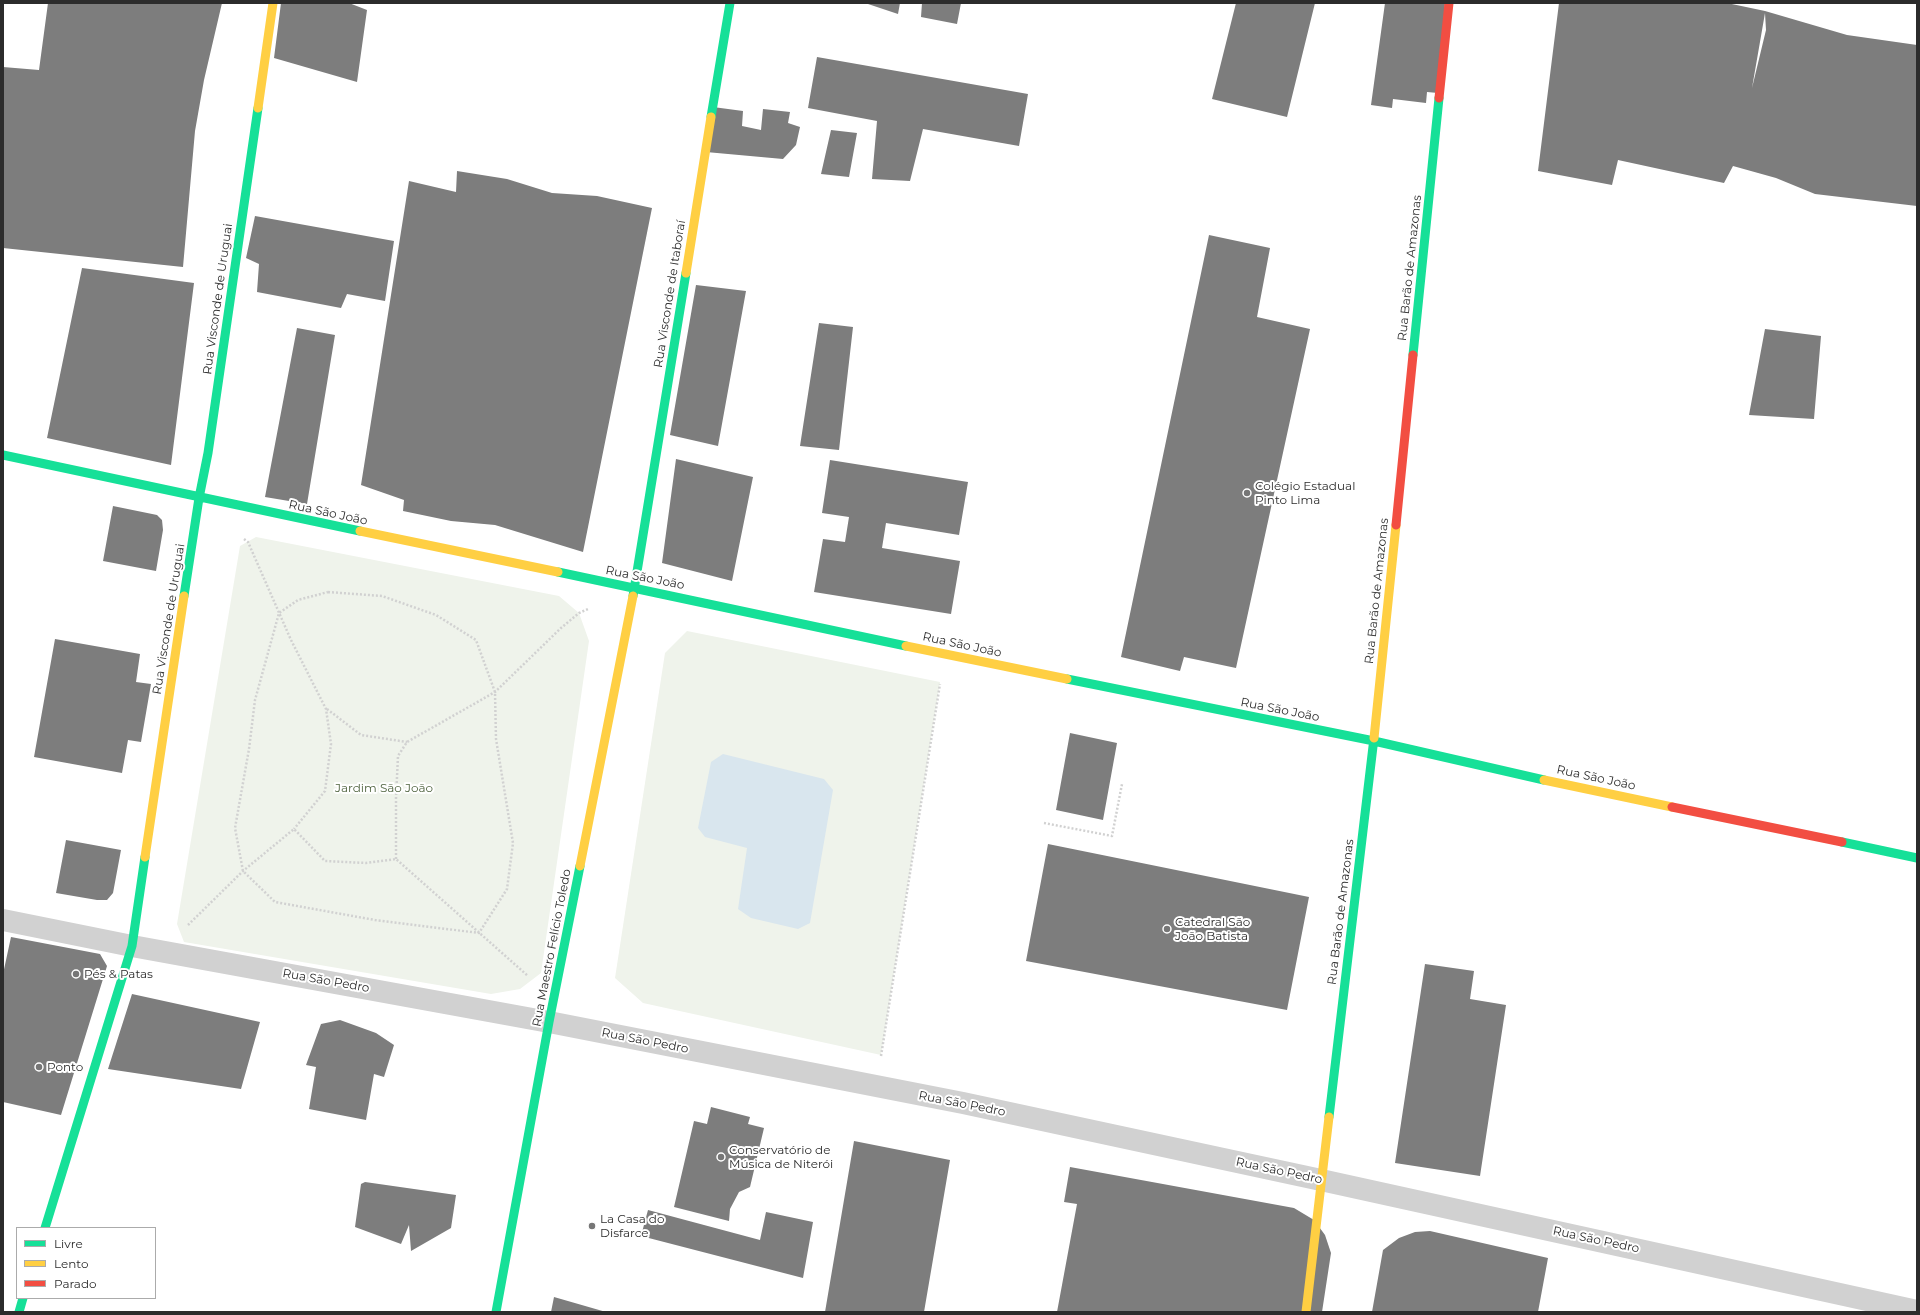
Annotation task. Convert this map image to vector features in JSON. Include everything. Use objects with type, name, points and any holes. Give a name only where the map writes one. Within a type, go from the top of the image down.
[{"type":"street","name":"Rua Visconde de Uruguai","points":[[45,1227],[132,946],[209,446],[273,3]]},
{"type":"street","name":"Rua Visconde de Itaboraí","points":[[634,589],[730,3]]},
{"type":"street","name":"Rua Barão de Amazonas","points":[[1306,1312],[1374,741],[1449,3]]},
{"type":"street","name":"Rua São João","points":[[3,455],[200,498],[634,589],[699,601],[951,656],[1374,741],[1540,779],[1917,858]]},
{"type":"street","name":"Rua Maestro Felício Toledo","points":[[496,1312],[549,1022],[634,589]]},
{"type":"street","name":"Rua São Pedro","points":[[3,920],[132,946],[549,1022],[971,1105],[1917,1311]]},
{"type":"street","points":[[19,1312],[23,1299]]},
{"type":"path","points":[[186,927],[243,871],[294,829],[324,790],[331,744],[326,709],[291,640],[248,542],[242,537]]},
{"type":"path","points":[[328,592],[382,596],[436,615],[476,640],[495,692],[496,739],[513,843],[507,889],[480,933],[375,920],[275,902],[243,871],[235,828],[255,700],[279,613],[298,600],[328,592]]},
{"type":"path","points":[[532,980],[396,859],[398,756],[407,742],[495,692],[561,628],[579,613],[593,607]]},
{"type":"path","points":[[873,1086],[881,1055],[940,682]]},
{"type":"path","points":[[326,709],[361,735],[407,742]]},
{"type":"path","points":[[1044,823],[1112,836],[1122,784]]},
{"type":"path","points":[[294,829],[325,861],[366,863],[396,859]]},
{"type":"green space","name":"Jardim São João","points":[[256,537],[559,596],[579,613],[589,641],[541,973],[520,989],[491,994],[184,942],[177,924],[240,546]]},
{"type":"green space","points":[[687,631],[940,682],[881,1055],[643,1003],[615,978],[665,653]]},
{"type":"shaded area","points":[[723,754],[824,779],[833,790],[810,923],[798,929],[751,918],[738,909],[747,848],[705,837],[698,828],[711,762]]},
{"type":"building","points":[[48,3],[222,3],[204,80],[195,131],[183,267],[3,248],[3,67],[39,70]]},
{"type":"building","points":[[281,3],[349,3],[367,10],[357,82],[274,58]]},
{"type":"building","points":[[865,3],[900,3],[898,14]]},
{"type":"building","points":[[922,3],[961,3],[957,24],[921,17]]},
{"type":"building","points":[[1236,3],[1315,3],[1287,117],[1212,99]]},
{"type":"building","points":[[1385,3],[1445,3],[1438,93],[1427,92],[1426,103],[1393,99],[1392,108],[1371,105]]},
{"type":"building","points":[[1559,3],[1727,3],[1765,11],[1847,35],[1917,45],[1917,206],[1815,194],[1776,178],[1733,166],[1724,183],[1618,160],[1612,185],[1538,171]],"holes":[[[1765,13],[1766,30],[1752,88]]]},
{"type":"building","points":[[817,57],[1028,94],[1019,146],[923,129],[910,181],[872,179],[877,121],[808,108]]},
{"type":"building","points":[[713,107],[743,111],[742,126],[761,130],[763,109],[790,112],[788,123],[800,127],[796,145],[783,159],[706,152]]},
{"type":"building","points":[[831,130],[857,133],[849,177],[821,174]]},
{"type":"building","points":[[457,171],[507,179],[552,193],[597,196],[652,208],[583,552],[495,525],[451,521],[403,511],[404,500],[361,485],[409,181],[456,192]]},
{"type":"building","points":[[255,216],[394,241],[385,301],[347,294],[341,308],[257,292],[259,264],[246,258]]},
{"type":"building","points":[[1209,235],[1270,248],[1257,317],[1310,329],[1236,668],[1184,657],[1180,671],[1121,657]]},
{"type":"building","points":[[82,268],[194,283],[171,465],[47,438]]},
{"type":"building","points":[[696,285],[746,291],[718,446],[670,435]]},
{"type":"building","points":[[819,323],[853,327],[839,450],[800,446]]},
{"type":"building","points":[[297,328],[335,335],[307,504],[265,497]]},
{"type":"building","points":[[1765,329],[1821,336],[1814,419],[1749,415]]},
{"type":"building","points":[[676,459],[753,477],[732,581],[662,563]]},
{"type":"building","points":[[830,460],[968,482],[959,535],[886,523],[882,548],[960,561],[951,614],[814,592],[823,539],[845,542],[849,517],[822,513]]},
{"type":"building","points":[[113,506],[157,515],[162,520],[163,530],[156,571],[103,561]]},
{"type":"building","points":[[55,639],[140,654],[136,682],[151,684],[141,742],[128,740],[122,773],[34,757]]},
{"type":"building","points":[[1070,733],[1117,743],[1103,820],[1056,810]]},
{"type":"building","points":[[66,840],[121,850],[113,893],[107,900],[97,900],[56,893]]},
{"type":"building","name":"Catedral São João Batista","points":[[1048,844],[1309,897],[1287,1010],[1026,961]]},
{"type":"building","points":[[11,937],[100,954],[107,966],[61,1115],[3,1102],[3,974]]},
{"type":"building","points":[[1425,964],[1474,971],[1470,999],[1506,1005],[1480,1176],[1395,1163]]},
{"type":"building","points":[[132,994],[260,1022],[241,1089],[108,1069]]},
{"type":"building","points":[[340,1020],[376,1033],[394,1045],[384,1077],[374,1074],[366,1120],[309,1109],[316,1067],[306,1065],[321,1024]]},
{"type":"building","name":"Conservatório de Música de Niterói","points":[[711,1107],[750,1117],[748,1124],[764,1128],[750,1187],[739,1192],[730,1209],[729,1221],[674,1207],[694,1121],[707,1124]]},
{"type":"building","points":[[854,1141],[950,1160],[924,1312],[825,1312]]},
{"type":"building","points":[[1070,1167],[1294,1208],[1314,1220],[1325,1235],[1331,1253],[1322,1312],[1057,1312],[1077,1204],[1064,1202]]},
{"type":"building","points":[[365,1182],[456,1195],[451,1228],[411,1251],[409,1225],[401,1244],[355,1227],[361,1184]]},
{"type":"building","points":[[648,1210],[760,1240],[766,1212],[813,1222],[803,1278],[641,1236]]},
{"type":"building","points":[[1430,1231],[1548,1258],[1538,1312],[1372,1312],[1383,1250],[1399,1238],[1415,1232]]},
{"type":"building","points":[[554,1297],[606,1312],[551,1312]]},
{"type":"traffic: fast","points":[[711,117],[730,3]]},
{"type":"traffic: fast","points":[[1413,355],[1439,98]]},
{"type":"traffic: fast","points":[[184,596],[199,498],[208,453],[258,108]]},
{"type":"traffic: fast","points":[[633,596],[686,273]]},
{"type":"traffic: fast","points":[[3,455],[360,531]]},
{"type":"traffic: fast","points":[[558,572],[906,646]]},
{"type":"traffic: fast","points":[[1067,679],[1374,741],[1544,780]]},
{"type":"traffic: fast","points":[[1329,1117],[1374,738]]},
{"type":"traffic: fast","points":[[1842,842],[1917,858]]},
{"type":"traffic: fast","points":[[45,1227],[132,946],[145,857]]},
{"type":"traffic: fast","points":[[496,1312],[549,1022],[580,866]]},
{"type":"traffic: fast","points":[[19,1312],[23,1299]]},
{"type":"traffic: slow","points":[[258,108],[273,3]]},
{"type":"traffic: slow","points":[[686,273],[711,117]]},
{"type":"traffic: slow","points":[[1374,738],[1396,525]]},
{"type":"traffic: slow","points":[[360,531],[558,572]]},
{"type":"traffic: slow","points":[[145,857],[184,596]]},
{"type":"traffic: slow","points":[[580,866],[633,596]]},
{"type":"traffic: slow","points":[[906,646],[1067,679]]},
{"type":"traffic: slow","points":[[1544,780],[1672,807]]},
{"type":"traffic: slow","points":[[1306,1312],[1329,1117]]},
{"type":"traffic: jam","points":[[1439,98],[1449,3]]},
{"type":"traffic: jam","points":[[1396,525],[1413,355]]},
{"type":"traffic: jam","points":[[1672,807],[1842,842]]},
{"type":"place","name":"Colégio Estadual Pinto Lima","points":[[1247,493]]},
{"type":"place","name":"Catedral São João Batista","points":[[1167,929]]},
{"type":"place","name":"Pés & Patas","points":[[76,974]]},
{"type":"place","name":"Ponto","points":[[39,1067]]},
{"type":"place","name":"Conservatório de Música de Niterói","points":[[721,1157]]},
{"type":"place","name":"La Casa do Disfarce","points":[[592,1226]]}]
